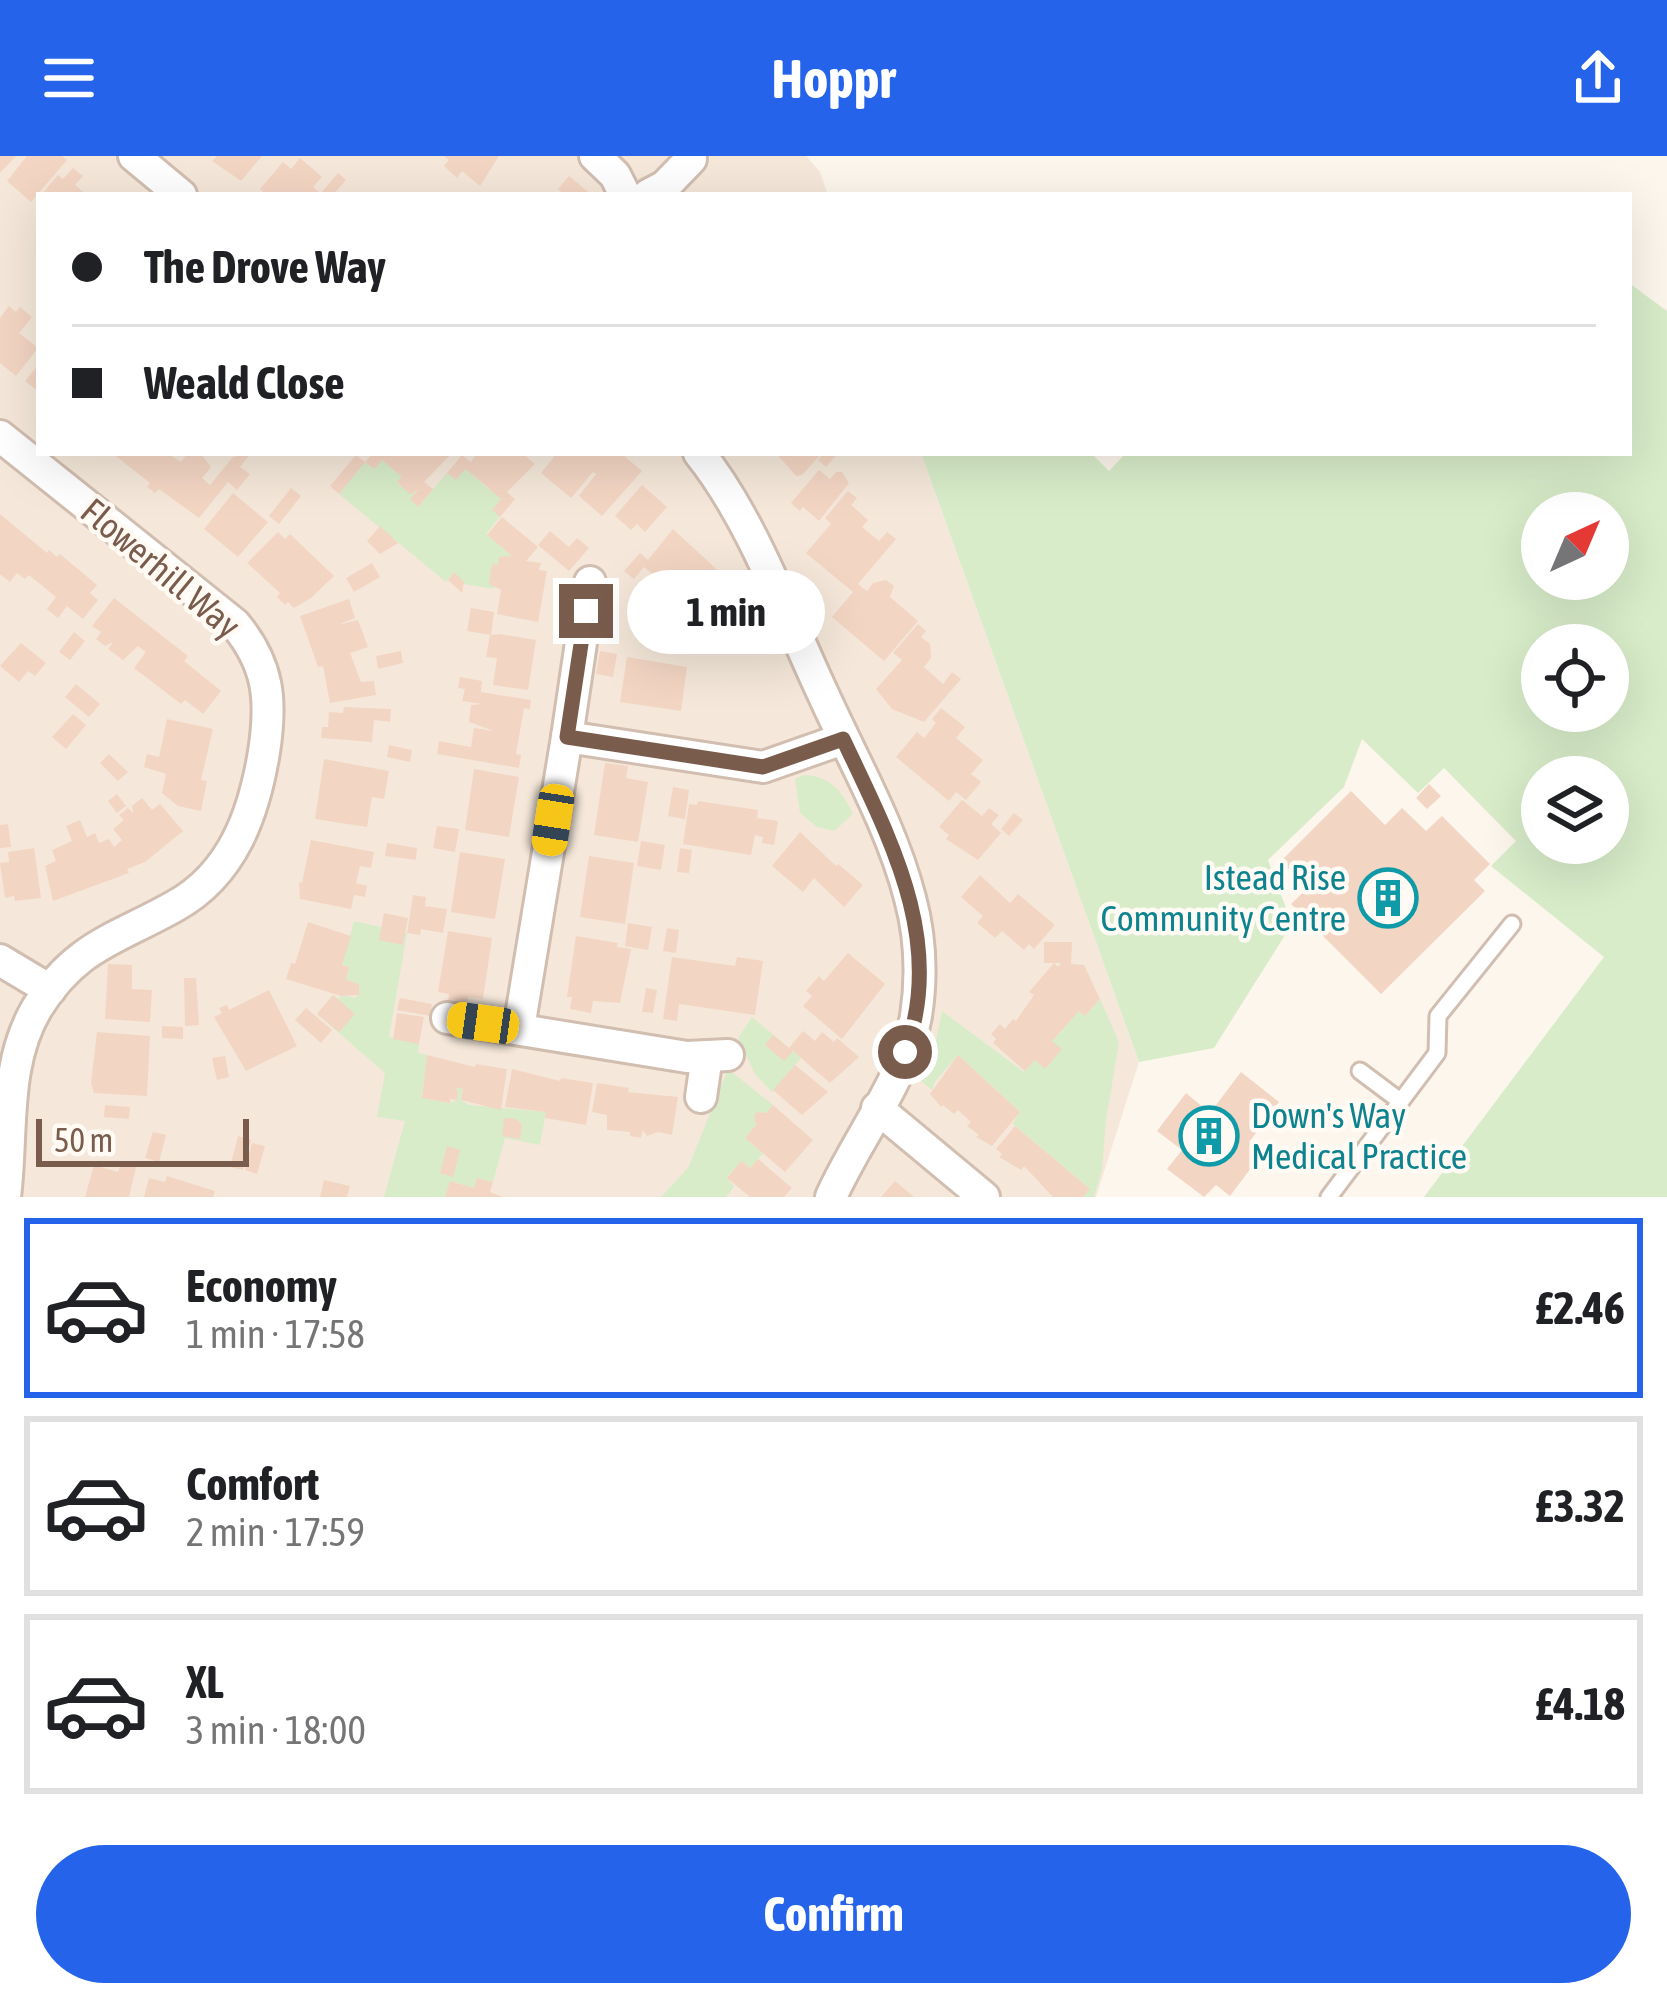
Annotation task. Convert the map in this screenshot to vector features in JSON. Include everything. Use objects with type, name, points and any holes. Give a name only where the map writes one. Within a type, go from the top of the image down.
[{"type":"street","points":[[134,156],[177,192]]},
{"type":"street","points":[[595,156],[624,192]]},
{"type":"street","points":[[653,192],[692,159]]},
{"type":"street","name":"Flowerhill Way","points":[[1,440],[235,623],[251,644],[270,693],[258,788],[230,856],[178,905],[99,944],[74,962],[35,1012],[16,1062],[4,1197]]},
{"type":"street","points":[[701,456],[739,516],[898,858],[912,902],[920,977],[913,1030],[831,1197]]},
{"type":"street","points":[[519,1028],[590,582]]},
{"type":"street","points":[[567,737],[763,767],[843,739]]},
{"type":"street","points":[[0,960],[50,990]]},
{"type":"street","points":[[447,1018],[687,1057],[718,1055],[701,1097]]},
{"type":"street","points":[[877,1108],[984,1197]]},
{"type":"lane","points":[[1329,1197],[1437,1053],[1438,1016],[1512,924]]},
{"type":"lane","points":[[1360,1071],[1400,1101]]},
{"type":"shaded area","points":[[0,156],[806,156],[820,172],[827,192],[36,192],[36,456],[922,456],[1139,1062],[1096,1197],[0,1197]]},
{"type":"green space","points":[[1632,285],[1667,311],[1667,1197],[1424,1197],[1604,957],[1491,866],[1516,841],[1444,768],[1418,793],[1362,739],[1344,787],[1268,860],[1292,924],[1214,1048],[1139,1062],[922,456],[1094,456],[1109,471],[1123,456],[1632,456]]},
{"type":"green space","points":[[382,460],[402,477],[397,483],[410,493],[417,490],[410,499],[418,507],[447,473],[456,479],[465,469],[501,499],[493,510],[500,517],[486,534],[511,555],[500,557],[494,589],[464,584],[454,573],[446,582],[339,494],[365,462],[374,469]]},
{"type":"green space","points":[[804,775],[828,782],[849,806],[853,814],[834,831],[817,827],[800,813],[795,779]]},
{"type":"green space","points":[[354,921],[407,933],[389,1037],[419,1044],[418,1053],[427,1055],[422,1098],[449,1103],[457,1100],[454,1087],[463,1089],[461,1100],[469,1105],[546,1112],[540,1145],[505,1138],[493,1182],[477,1178],[474,1188],[450,1181],[445,1197],[384,1197],[405,1121],[377,1117],[385,1073],[317,1014],[333,995],[338,999],[341,994],[359,995],[359,984],[346,980],[349,967],[342,965]]},
{"type":"green space","points":[[1100,999],[1119,1042],[1102,1170],[1094,1197],[1083,1197],[1089,1188],[1013,1124],[1019,1111],[958,1055],[932,1090],[920,1080],[942,1011],[1024,1072],[1035,1060],[1045,1068],[1052,1041],[1079,1011],[1085,1016]]},
{"type":"green space","points":[[752,1017],[801,1058],[772,1092],[755,1074],[738,1038]]},
{"type":"green space","points":[[728,1069],[773,1105],[754,1116],[756,1125],[745,1138],[763,1154],[750,1168],[741,1161],[727,1177],[734,1187],[726,1197],[661,1197],[688,1168]]},
{"type":"building","points":[[0,156],[16,156],[0,173]]},
{"type":"building","points":[[27,156],[67,160],[31,202],[7,181]]},
{"type":"building","points":[[217,156],[262,156],[241,181],[212,161]]},
{"type":"building","points":[[444,156],[499,156],[480,186],[462,171],[457,178],[444,166],[449,160]]},
{"type":"building","points":[[300,158],[322,177],[313,187],[319,192],[260,189],[283,162],[291,169]]},
{"type":"building","points":[[73,168],[83,176],[75,185],[83,192],[44,192],[58,175],[63,179]]},
{"type":"building","points":[[338,173],[346,180],[336,192],[322,192]]},
{"type":"building","points":[[569,176],[588,192],[561,192],[558,189]]},
{"type":"building","points":[[9,306],[16,312],[20,307],[32,317],[19,333],[36,351],[16,376],[0,363],[0,318]]},
{"type":"building","points":[[36,368],[36,390],[25,381]]},
{"type":"building","points":[[116,456],[172,456],[181,462],[186,456],[202,456],[211,467],[202,478],[210,485],[233,457],[249,456],[240,467],[250,474],[237,490],[228,482],[199,518],[159,489],[155,493],[147,487],[150,483]]},
{"type":"building","points":[[355,456],[365,462],[339,494],[330,486]]},
{"type":"building","points":[[370,456],[449,456],[424,482],[433,489],[418,507],[410,499],[418,490],[410,494],[397,482],[402,477],[382,460],[374,469],[365,462]]},
{"type":"building","points":[[461,456],[471,462],[475,456],[526,456],[535,464],[507,492],[515,499],[500,517],[492,510],[501,499],[484,484],[465,469],[456,480],[447,473]]},
{"type":"building","points":[[555,456],[624,456],[642,471],[602,516],[579,496],[596,474],[571,498],[541,473]]},
{"type":"building","points":[[779,456],[819,456],[802,475],[796,476]]},
{"type":"building","points":[[821,456],[835,456],[826,467],[818,460]]},
{"type":"building","points":[[819,470],[830,479],[842,472],[849,483],[819,521],[791,503]]},
{"type":"building","points":[[642,485],[667,507],[645,532],[637,524],[631,530],[615,516]]},
{"type":"building","points":[[291,488],[301,496],[279,524],[269,516]]},
{"type":"building","points":[[848,491],[857,498],[851,505],[868,520],[862,527],[879,541],[887,532],[896,539],[858,584],[867,591],[873,583],[886,580],[894,586],[890,597],[918,621],[884,661],[832,617],[853,592],[806,553],[831,524],[825,518]]},
{"type":"building","points":[[233,493],[268,522],[238,557],[204,529]]},
{"type":"building","points":[[0,514],[47,553],[60,554],[97,585],[90,593],[98,600],[83,619],[67,606],[58,618],[47,609],[56,597],[29,575],[25,579],[17,573],[10,582],[0,574]]},
{"type":"building","points":[[502,517],[538,547],[526,561],[541,563],[539,570],[547,571],[538,622],[497,614],[501,590],[489,584],[492,564],[498,565],[499,557],[512,556],[487,535]]},
{"type":"building","points":[[380,526],[398,543],[380,554],[367,541]]},
{"type":"building","points":[[673,529],[726,578],[723,597],[716,605],[709,599],[701,609],[691,601],[696,595],[687,587],[679,596],[644,567],[634,579],[624,571],[640,553],[648,560]]},
{"type":"building","points":[[550,531],[569,547],[577,538],[589,548],[569,571],[538,545]]},
{"type":"building","points":[[278,532],[285,539],[290,534],[334,576],[294,608],[288,602],[285,605],[277,597],[280,593],[247,563]]},
{"type":"building","points":[[372,563],[380,577],[354,592],[346,578]]},
{"type":"building","points":[[454,572],[464,582],[462,593],[448,580]]},
{"type":"building","points":[[114,598],[188,656],[184,661],[221,691],[203,714],[185,700],[181,704],[134,668],[146,652],[138,646],[123,660],[108,649],[113,642],[105,646],[96,639],[101,632],[92,626]]},
{"type":"building","points":[[349,599],[355,618],[338,625],[358,620],[368,647],[350,653],[361,682],[374,681],[376,695],[330,703],[323,666],[318,667],[300,616]]},
{"type":"building","points":[[471,608],[494,612],[491,635],[467,631]]},
{"type":"building","points":[[918,624],[926,631],[921,637],[930,644],[931,658],[924,667],[943,684],[952,672],[961,679],[924,722],[892,709],[876,689],[902,660],[893,653]]},
{"type":"building","points":[[74,632],[85,641],[70,660],[59,652]]},
{"type":"building","points":[[490,635],[536,640],[528,690],[493,685],[497,658],[486,657]]},
{"type":"building","points":[[21,643],[46,663],[35,676],[28,671],[19,682],[0,666]]},
{"type":"building","points":[[401,651],[403,663],[378,669],[376,656]]},
{"type":"building","points":[[600,651],[617,654],[613,677],[596,674]]},
{"type":"building","points":[[627,657],[687,667],[681,711],[620,702]]},
{"type":"building","points":[[460,677],[482,681],[481,692],[531,700],[530,709],[524,708],[516,754],[521,755],[519,768],[437,754],[439,741],[471,747],[474,728],[494,731],[469,722],[471,705],[482,704],[462,701],[465,689],[458,688]]},
{"type":"building","points":[[76,684],[100,704],[89,717],[65,697]]},
{"type":"building","points":[[344,707],[391,709],[390,722],[374,720],[372,742],[321,738],[329,712],[343,713]]},
{"type":"building","points":[[941,708],[965,727],[956,738],[983,760],[971,774],[981,782],[966,800],[956,792],[949,801],[896,757],[917,732],[924,738]]},
{"type":"building","points":[[73,714],[86,725],[66,749],[52,737]]},
{"type":"building","points":[[167,719],[213,729],[201,780],[207,781],[201,811],[178,806],[162,793],[166,774],[144,767],[147,754],[159,757]]},
{"type":"building","points":[[389,745],[412,750],[410,762],[387,757]]},
{"type":"building","points":[[109,754],[128,772],[118,781],[100,763]]},
{"type":"building","points":[[324,759],[389,771],[384,799],[372,797],[367,827],[315,819]]},
{"type":"building","points":[[605,763],[628,766],[626,778],[648,782],[638,842],[594,835]]},
{"type":"building","points":[[474,769],[519,777],[509,837],[465,830]]},
{"type":"building","points":[[1429,784],[1441,796],[1427,809],[1416,798]]},
{"type":"building","points":[[673,787],[689,790],[685,819],[668,816]]},
{"type":"building","name":"Istead Rise Community Centre","points":[[1351,791],[1385,825],[1402,808],[1426,831],[1442,816],[1490,864],[1474,880],[1485,891],[1381,994],[1291,904],[1308,888],[1281,861]]},
{"type":"building","points":[[117,794],[126,806],[117,813],[108,801]]},
{"type":"building","points":[[142,798],[152,810],[160,804],[183,831],[145,862],[127,869],[129,873],[53,901],[45,866],[56,861],[52,850],[72,841],[66,826],[80,820],[87,837],[95,833],[99,843],[109,839],[114,847],[122,840],[113,829],[124,820],[119,815],[128,808],[133,813],[132,806]]},
{"type":"building","points":[[962,800],[982,816],[989,808],[999,815],[991,824],[1001,833],[978,860],[946,839],[949,835],[939,827]]},
{"type":"building","points":[[698,801],[758,810],[757,818],[778,821],[774,845],[762,843],[763,837],[755,835],[751,855],[683,844],[689,804]]},
{"type":"building","points":[[1014,813],[1023,820],[1009,836],[1001,829]]},
{"type":"building","points":[[8,824],[11,847],[0,848],[0,825]]},
{"type":"building","points":[[437,826],[459,829],[455,852],[433,848]]},
{"type":"building","points":[[800,832],[863,885],[844,907],[814,878],[803,892],[772,866]]},
{"type":"building","points":[[311,840],[374,852],[371,868],[360,866],[356,883],[367,886],[365,897],[354,895],[351,909],[300,899],[299,882]]},
{"type":"building","points":[[641,841],[665,845],[661,870],[637,866]]},
{"type":"building","points":[[387,843],[417,848],[416,860],[385,856]]},
{"type":"building","points":[[34,848],[41,898],[5,898],[0,863],[9,862],[8,852]]},
{"type":"building","points":[[680,848],[692,850],[689,873],[677,872]]},
{"type":"building","points":[[460,852],[505,859],[495,919],[451,912]]},
{"type":"building","points":[[589,856],[634,863],[625,924],[580,917]]},
{"type":"building","points":[[980,875],[1010,903],[1018,894],[1055,925],[1034,949],[1029,944],[1024,950],[1002,931],[995,938],[977,923],[983,916],[961,897]]},
{"type":"building","points":[[413,895],[426,897],[425,906],[447,909],[443,933],[421,929],[420,935],[407,933]]},
{"type":"building","points":[[384,913],[408,918],[403,945],[379,940]]},
{"type":"building","points":[[308,922],[351,936],[342,965],[349,967],[346,980],[359,984],[359,995],[341,996],[286,979]]},
{"type":"building","points":[[628,923],[652,927],[648,950],[625,946]]},
{"type":"building","points":[[667,928],[679,930],[676,953],[663,951]]},
{"type":"building","points":[[448,931],[492,938],[483,999],[468,997],[467,1005],[448,1002],[449,994],[438,992]]},
{"type":"building","points":[[576,936],[631,949],[620,1003],[593,1001],[591,1013],[570,1009],[572,997],[567,997]]},
{"type":"building","points":[[1044,942],[1072,942],[1071,964],[1084,965],[1100,999],[1085,1016],[1079,1011],[1052,1041],[1062,1049],[1045,1069],[1035,1060],[1025,1071],[993,1043],[996,1039],[991,1034],[1000,1024],[1005,1029],[1016,1021],[1034,995],[1029,992],[1054,963],[1044,963]]},
{"type":"building","points":[[848,953],[885,984],[842,1039],[803,1006],[812,996],[806,991],[819,976],[824,981]]},
{"type":"building","points":[[672,957],[735,966],[737,957],[763,961],[755,1015],[679,1004],[677,1021],[663,1019]]},
{"type":"building","points":[[108,964],[132,965],[132,989],[152,990],[150,1022],[105,1019]]},
{"type":"building","points":[[184,978],[196,978],[199,1025],[185,1026]]},
{"type":"building","points":[[646,988],[657,990],[653,1013],[642,1012]]},
{"type":"building","points":[[269,990],[297,1046],[246,1071],[214,1017],[222,1013],[219,1008],[227,1005],[229,1010]]},
{"type":"building","points":[[333,995],[355,1014],[339,1032],[317,1014]]},
{"type":"building","points":[[400,998],[432,1004],[430,1016],[397,1010]]},
{"type":"building","points":[[306,1008],[332,1030],[321,1043],[295,1020]]},
{"type":"building","points":[[397,1013],[424,1017],[419,1044],[393,1039]]},
{"type":"building","points":[[162,1026],[183,1027],[183,1039],[162,1038]]},
{"type":"building","points":[[803,1031],[815,1041],[822,1032],[834,1042],[837,1038],[859,1057],[830,1083],[793,1051],[784,1061],[765,1045],[773,1035],[789,1048]]},
{"type":"building","points":[[97,1032],[150,1036],[147,1096],[94,1093]]},
{"type":"building","points":[[427,1055],[507,1069],[501,1110],[461,1100],[463,1089],[454,1087],[457,1100],[450,1099],[450,1103],[422,1098]]},
{"type":"building","points":[[958,1055],[1020,1112],[992,1146],[976,1137],[979,1135],[967,1126],[971,1122],[958,1110],[954,1114],[941,1107],[930,1094]]},
{"type":"building","points":[[225,1056],[229,1077],[217,1080],[212,1058]]},
{"type":"building","points":[[795,1065],[828,1092],[802,1115],[773,1090]]},
{"type":"building","points":[[512,1069],[560,1081],[593,1083],[586,1125],[545,1118],[546,1112],[505,1107]]},
{"type":"building","name":"Down's Way Medical Practice","points":[[1241,1072],[1279,1102],[1249,1142],[1263,1152],[1230,1196],[1216,1185],[1204,1197],[1167,1169],[1182,1150],[1157,1131],[1186,1093],[1210,1113]]},
{"type":"building","points":[[597,1083],[678,1097],[672,1135],[647,1136],[643,1130],[641,1138],[607,1130],[607,1115],[592,1112]]},
{"type":"building","points":[[105,1105],[130,1107],[129,1119],[104,1117]]},
{"type":"building","points":[[773,1105],[813,1140],[785,1172],[745,1138],[756,1125],[757,1112],[766,1113]]},
{"type":"building","points":[[504,1118],[522,1125],[520,1139],[502,1136]]},
{"type":"building","points":[[1015,1126],[1090,1189],[1083,1197],[1053,1197],[1024,1166],[1021,1170],[999,1157],[1002,1154],[996,1149]]},
{"type":"building","points":[[153,1132],[166,1135],[159,1162],[145,1158]]},
{"type":"building","points":[[238,1136],[251,1140],[243,1170],[230,1167]]},
{"type":"building","points":[[252,1143],[265,1146],[257,1174],[245,1170]]},
{"type":"building","points":[[447,1146],[460,1150],[453,1177],[440,1173]]},
{"type":"building","points":[[758,1159],[792,1188],[784,1197],[750,1197],[727,1178],[741,1161],[750,1168]]},
{"type":"building","points":[[121,1163],[136,1167],[129,1197],[85,1197],[94,1165],[118,1172]]},
{"type":"building","points":[[167,1176],[215,1191],[213,1197],[144,1197],[149,1178],[165,1182]]},
{"type":"building","points":[[477,1178],[493,1182],[490,1192],[503,1197],[445,1197],[450,1181],[474,1188]]},
{"type":"building","points":[[324,1180],[350,1186],[347,1197],[320,1197]]},
{"type":"building","points":[[895,1181],[914,1197],[881,1197]]},
{"type":"place","name":"Istead Rise Community Centre","points":[[1388,898]]},
{"type":"place","name":"Down's Way Medical Practice","points":[[1209,1136]]},
{"type":"route","points":[[586,611],[567,737],[763,767],[843,739],[898,858],[912,902],[920,977],[905,1052]]}]
